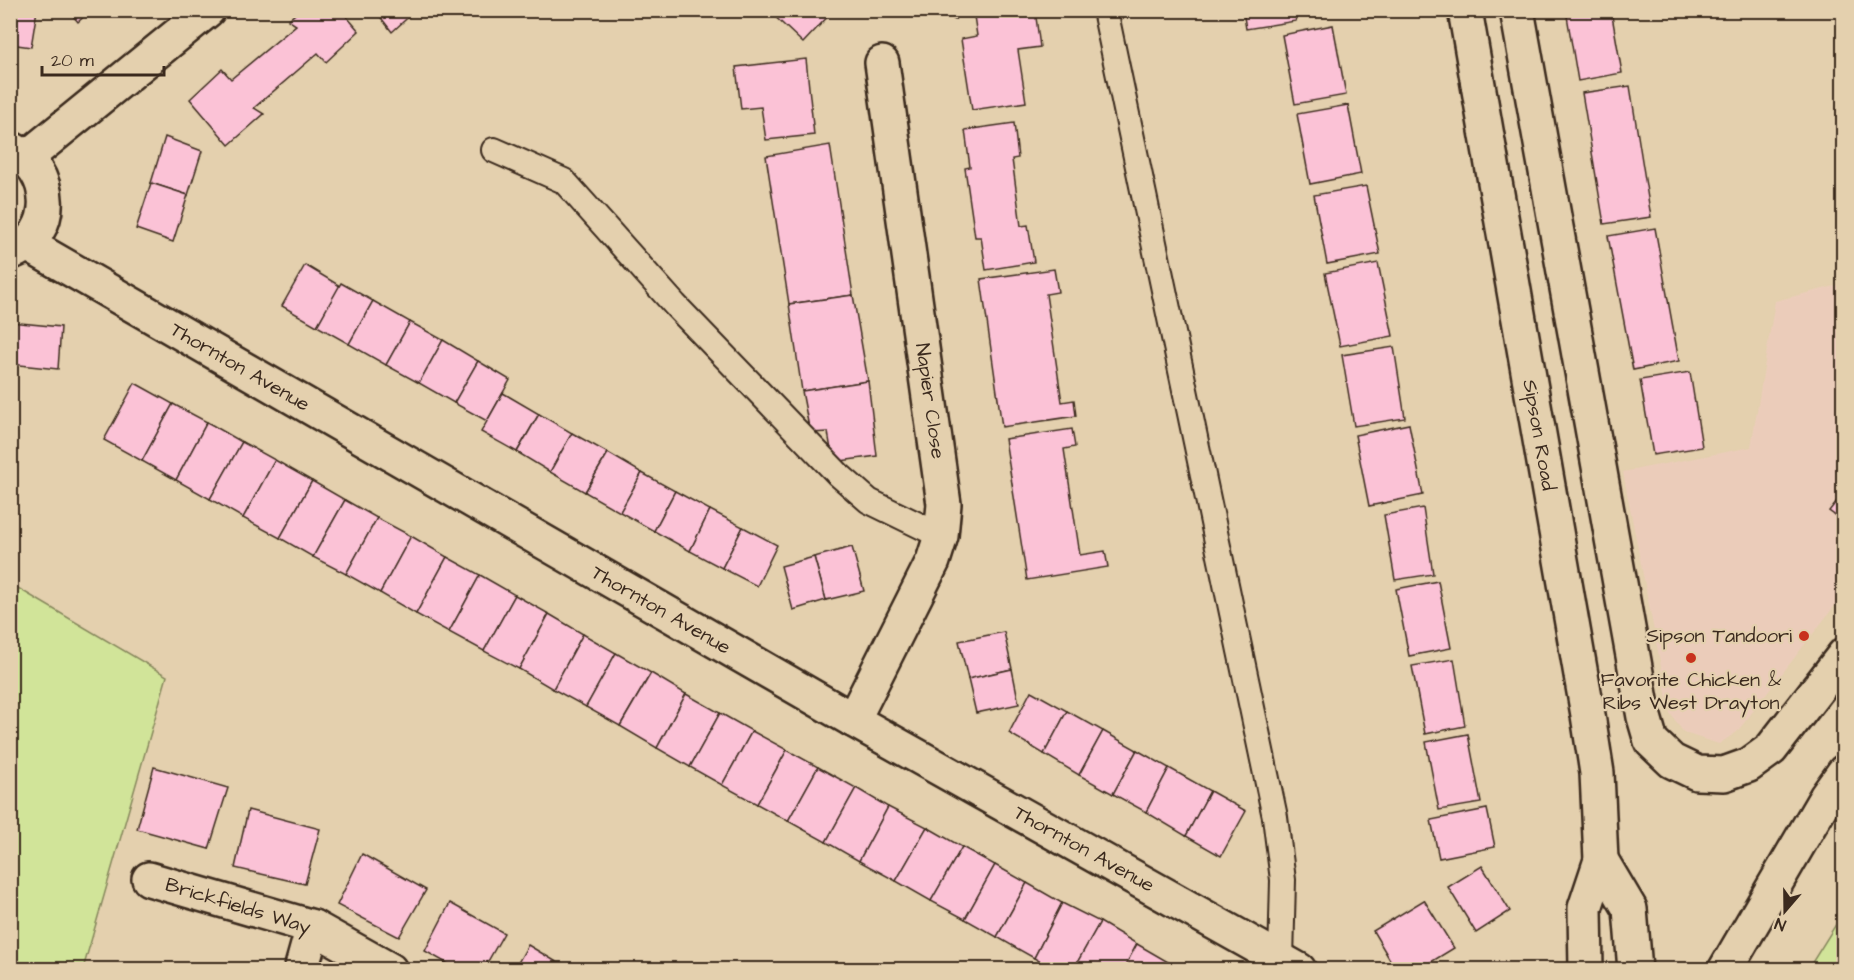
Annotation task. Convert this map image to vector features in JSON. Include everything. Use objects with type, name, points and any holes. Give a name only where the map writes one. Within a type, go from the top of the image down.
[{"type":"street","points":[[19,249],[39,227],[45,210],[46,196],[43,181],[32,163],[18,153],[208,10]]},
{"type":"street","name":"Sipson Road","points":[[1465,10],[1588,715],[1597,783],[1601,860],[1585,908],[1586,969]]},
{"type":"street","points":[[1517,10],[1644,717],[1651,741],[1672,761],[1697,773],[1724,774],[1749,765],[1771,749],[1844,655]]},
{"type":"street","name":"Napier Close","points":[[853,720],[933,561],[941,536],[944,504],[882,63]]},
{"type":"street","name":"Thornton Avenue","points":[[19,249],[1290,965]]},
{"type":"street","points":[[1725,969],[1838,791]]},
{"type":"street","name":"Sipson Road","points":[[1601,860],[1630,909],[1635,969]]},
{"type":"street","name":"Brickfields Way","points":[[149,879],[313,927],[390,969]]},
{"type":"street","points":[[301,969],[313,927]]},
{"type":"lane","points":[[1105,10],[1275,817],[1290,965]]},
{"type":"lane","points":[[494,150],[564,182],[675,305],[838,474],[869,501],[941,536]]},
{"type":"shaded area","points":[[1843,284],[1843,595],[1737,732],[1719,744],[1684,733],[1670,713],[1623,472],[1751,447],[1775,301]]},
{"type":"green space","points":[[11,584],[167,676],[83,969],[11,969]]},
{"type":"green space","points":[[1843,913],[1843,969],[1808,969]]},
{"type":"building","points":[[10,10],[37,10],[31,47],[10,44]]},
{"type":"building","points":[[68,10],[91,10],[78,22]]},
{"type":"building","points":[[300,10],[341,10],[359,31],[326,62],[318,53],[254,108],[264,114],[229,145],[190,99],[222,69],[231,79],[296,25],[288,20]]},
{"type":"building","points":[[375,10],[416,10],[392,32]]},
{"type":"building","points":[[768,10],[834,10],[803,43]]},
{"type":"building","points":[[938,10],[960,10],[955,20]]},
{"type":"building","points":[[1000,10],[1035,10],[1040,47],[1018,50],[1026,102],[972,110],[961,39],[977,36],[974,16],[1001,12]]},
{"type":"building","points":[[1243,10],[1294,10],[1296,21],[1246,29]]},
{"type":"building","points":[[1566,10],[1611,10],[1622,73],[1578,81]]},
{"type":"building","points":[[1333,25],[1346,95],[1295,104],[1282,35]]},
{"type":"building","points":[[806,59],[814,135],[766,140],[761,107],[741,109],[736,67]]},
{"type":"building","points":[[1630,86],[1651,217],[1604,224],[1582,93]]},
{"type":"building","points":[[1348,105],[1361,174],[1310,184],[1297,114]]},
{"type":"building","points":[[1014,123],[1018,158],[1012,159],[1021,226],[1028,225],[1034,262],[986,270],[981,237],[975,237],[965,168],[970,167],[965,130]]},
{"type":"building","points":[[165,137],[202,151],[188,195],[151,183]]},
{"type":"building","points":[[830,145],[853,295],[789,304],[766,156]]},
{"type":"building","points":[[151,183],[188,195],[173,242],[136,229]]},
{"type":"building","points":[[1366,186],[1380,254],[1327,264],[1314,195]]},
{"type":"building","points":[[1655,228],[1679,361],[1633,370],[1608,236]]},
{"type":"building","points":[[1378,263],[1393,336],[1340,346],[1325,273]]},
{"type":"building","points":[[305,265],[340,286],[317,326],[282,306]]},
{"type":"building","points":[[1054,269],[1058,292],[1046,294],[1062,402],[1074,400],[1076,416],[1002,427],[981,279]]},
{"type":"building","points":[[341,283],[373,301],[349,344],[317,326]]},
{"type":"building","points":[[853,295],[868,381],[802,391],[789,304]]},
{"type":"building","points":[[373,301],[410,322],[386,365],[349,344]]},
{"type":"building","points":[[10,322],[61,327],[58,369],[10,364]]},
{"type":"building","points":[[410,322],[443,340],[419,383],[386,365]]},
{"type":"building","points":[[443,340],[478,361],[454,403],[419,383]]},
{"type":"building","points":[[1394,347],[1405,418],[1354,426],[1342,355]]},
{"type":"building","points":[[478,361],[510,380],[487,421],[454,403]]},
{"type":"building","points":[[1690,372],[1702,447],[1653,455],[1640,380]]},
{"type":"building","points":[[868,381],[877,456],[833,462],[828,432],[810,433],[802,391]]},
{"type":"building","points":[[135,383],[173,404],[142,461],[104,440]]},
{"type":"building","points":[[503,393],[539,414],[517,452],[481,432]]},
{"type":"building","points":[[173,404],[207,422],[176,480],[142,461]]},
{"type":"building","points":[[539,414],[572,433],[550,472],[517,452]]},
{"type":"building","points":[[207,422],[242,442],[210,499],[176,480]]},
{"type":"building","points":[[1409,424],[1423,495],[1369,506],[1355,435]]},
{"type":"building","points":[[1072,429],[1075,447],[1064,449],[1080,555],[1105,551],[1108,567],[1027,580],[1005,439]]},
{"type":"building","points":[[572,433],[608,453],[585,492],[550,472]]},
{"type":"building","points":[[242,442],[275,460],[243,518],[210,499]]},
{"type":"building","points":[[608,453],[642,473],[620,512],[585,492]]},
{"type":"building","points":[[275,460],[312,481],[280,538],[243,518]]},
{"type":"building","points":[[642,473],[675,491],[654,531],[620,512]]},
{"type":"building","points":[[312,481],[345,500],[313,557],[280,538]]},
{"type":"building","points":[[675,491],[710,510],[690,551],[654,531]]},
{"type":"building","points":[[1844,492],[1844,522],[1829,511]]},
{"type":"building","points":[[345,500],[377,518],[346,574],[313,557]]},
{"type":"building","points":[[1423,508],[1433,574],[1395,580],[1384,515]]},
{"type":"building","points":[[710,510],[743,527],[722,568],[690,551]]},
{"type":"building","points":[[377,518],[411,536],[380,593],[346,574]]},
{"type":"building","points":[[743,527],[777,545],[757,586],[722,568]]},
{"type":"building","points":[[411,536],[447,557],[416,614],[380,593]]},
{"type":"building","points":[[852,547],[864,591],[826,600],[814,557]]},
{"type":"building","points":[[447,557],[480,575],[449,632],[416,614]]},
{"type":"building","points":[[814,557],[826,600],[793,610],[781,566]]},
{"type":"building","points":[[480,575],[515,595],[484,651],[449,632]]},
{"type":"building","points":[[1438,581],[1451,648],[1409,656],[1396,589]]},
{"type":"building","points":[[515,595],[549,614],[519,669],[484,651]]},
{"type":"building","points":[[549,614],[583,634],[553,689],[519,669]]},
{"type":"building","points":[[1004,632],[1012,669],[968,679],[959,641]]},
{"type":"building","points":[[583,634],[616,653],[586,707],[553,689]]},
{"type":"building","points":[[616,653],[651,673],[620,726],[586,707]]},
{"type":"building","points":[[1454,659],[1465,726],[1425,734],[1412,666]]},
{"type":"building","points":[[1012,669],[1019,704],[976,713],[968,679]]},
{"type":"building","points":[[651,673],[686,694],[657,748],[620,726]]},
{"type":"building","points":[[1031,691],[1067,711],[1044,754],[1009,733]]},
{"type":"building","points":[[686,694],[720,713],[690,767],[657,748]]},
{"type":"building","points":[[1067,711],[1103,731],[1079,775],[1044,754]]},
{"type":"building","points":[[720,713],[752,731],[722,785],[690,767]]},
{"type":"building","points":[[752,731],[787,750],[757,804],[722,785]]},
{"type":"building","points":[[1103,731],[1137,750],[1113,794],[1079,775]]},
{"type":"building","points":[[1468,734],[1481,803],[1439,810],[1426,742]]},
{"type":"building","points":[[787,750],[818,767],[788,821],[757,804]]},
{"type":"building","points":[[1137,750],[1169,768],[1146,812],[1113,794]]},
{"type":"building","points":[[154,767],[228,788],[209,849],[137,829]]},
{"type":"building","points":[[818,767],[856,788],[826,842],[788,821]]},
{"type":"building","points":[[1169,768],[1210,791],[1186,836],[1146,812]]},
{"type":"building","points":[[856,788],[888,807],[859,861],[826,842]]},
{"type":"building","points":[[1210,791],[1246,811],[1221,856],[1186,836]]},
{"type":"building","points":[[888,807],[927,827],[896,881],[859,861]]},
{"type":"building","points":[[1487,809],[1495,847],[1439,858],[1431,820]]},
{"type":"building","points":[[248,810],[320,829],[305,884],[235,868]]},
{"type":"building","points":[[927,827],[962,847],[931,901],[896,881]]},
{"type":"building","points":[[962,847],[995,865],[965,919],[931,901]]},
{"type":"building","points":[[362,854],[426,890],[399,937],[337,905]]},
{"type":"building","points":[[995,865],[1027,883],[997,937],[965,919]]},
{"type":"building","points":[[1482,866],[1510,911],[1476,933],[1448,887]]},
{"type":"building","points":[[1027,883],[1062,903],[1034,958],[997,937]]},
{"type":"building","points":[[1424,900],[1454,948],[1418,970],[1396,970],[1373,931]]},
{"type":"building","points":[[450,903],[504,933],[483,970],[459,970],[425,951]]},
{"type":"building","points":[[1062,903],[1100,922],[1073,970],[1055,970],[1034,958]]},
{"type":"building","points":[[1100,922],[1137,944],[1123,970],[1073,970]]},
{"type":"building","points":[[1137,944],[1175,966],[1173,970],[1123,970]]},
{"type":"building","points":[[528,945],[570,970],[514,970]]},
{"type":"place","name":"Sipson Tandoori","points":[[1804,636]]},
{"type":"place","name":"Favorite Chicken & Ribs West Drayton","points":[[1691,658]]}]
